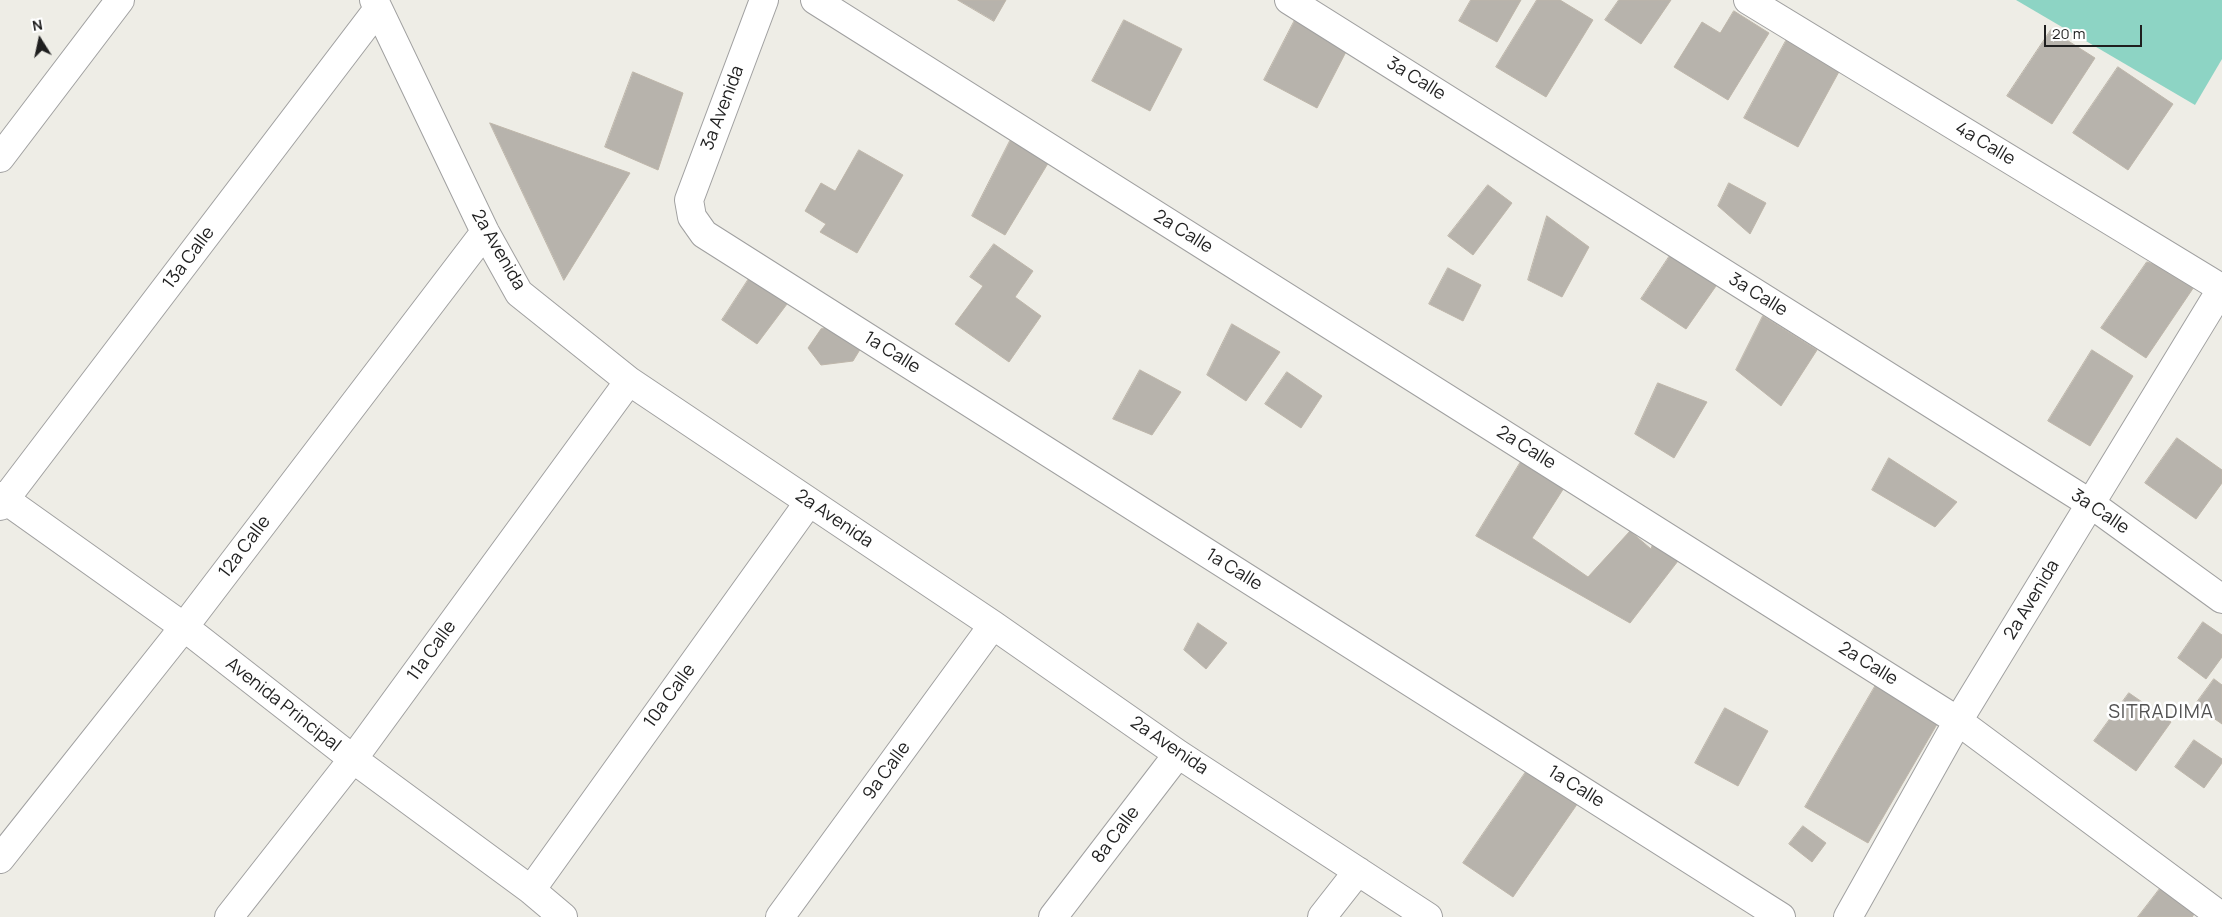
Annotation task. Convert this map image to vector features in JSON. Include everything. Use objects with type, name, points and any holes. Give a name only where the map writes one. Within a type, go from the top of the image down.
[{"type":"street","points":[[0,158],[120,0]]},
{"type":"street","name":"3a Avenida","points":[[692,217],[689,200],[764,0]]},
{"type":"street","name":"2a Calle","points":[[815,0],[1958,721],[2222,917]]},
{"type":"street","name":"3a Calle","points":[[1289,0],[2091,504],[2222,599]]},
{"type":"street","name":"4a Calle","points":[[1748,0],[2222,288]]},
{"type":"street","name":"2a Avenida","points":[[376,5],[485,232],[520,293],[629,381],[993,625],[1178,754],[1428,917]]},
{"type":"street","name":"13a Calle","points":[[2,501],[376,5]]},
{"type":"street","name":"1a Calle","points":[[692,217],[704,234],[1781,917]]},
{"type":"street","name":"12a Calle","points":[[0,859],[184,627],[485,232]]},
{"type":"street","name":"2a Avenida","points":[[1848,917],[1958,721],[2222,288]]},
{"type":"street","name":"11a Calle","points":[[229,917],[353,760],[629,381]]},
{"type":"street","name":"Avenida Principal","points":[[2,501],[184,627],[353,760],[531,890],[563,917]]},
{"type":"street","name":"10a Calle","points":[[531,890],[809,502]]},
{"type":"street","name":"9a Calle","points":[[780,917],[993,625]]},
{"type":"street","name":"8a Calle","points":[[1053,917],[1178,754]]},
{"type":"street","points":[[1322,917],[1358,871]]},
{"type":"shaded area","points":[[2016,0],[2222,0],[2222,59],[2195,105]]},
{"type":"building","points":[[958,0],[1006,0],[994,21]]},
{"type":"building","points":[[1471,0],[1521,0],[1497,42],[1459,21]]},
{"type":"building","points":[[1537,0],[1560,0],[1593,20],[1546,97],[1496,67]]},
{"type":"building","points":[[1619,0],[1671,0],[1641,44],[1605,20]]},
{"type":"building","points":[[1734,11],[1769,33],[1728,100],[1674,67],[1702,22],[1720,33]]},
{"type":"building","points":[[1296,18],[1349,46],[1317,108],[1264,80]]},
{"type":"building","points":[[1124,20],[1182,49],[1150,111],[1092,81]]},
{"type":"building","points":[[2051,30],[2095,58],[2052,124],[2007,96]]},
{"type":"building","points":[[1787,39],[1841,68],[1798,147],[1744,118]]},
{"type":"building","points":[[2118,67],[2173,104],[2128,170],[2073,133]]},
{"type":"building","points":[[633,72],[683,93],[658,170],[605,147]]},
{"type":"building","points":[[490,123],[630,173],[564,280]]},
{"type":"building","points":[[1010,141],[1050,160],[1005,235],[972,216]]},
{"type":"building","points":[[859,150],[903,175],[857,253],[820,232],[826,224],[805,211],[821,183],[835,191]]},
{"type":"building","points":[[1729,183],[1766,203],[1750,234],[1718,206]]},
{"type":"building","points":[[1488,185],[1512,203],[1473,255],[1448,236]]},
{"type":"building","points":[[1547,216],[1589,247],[1562,297],[1528,280]]},
{"type":"building","points":[[994,244],[1033,271],[1015,297],[1041,316],[1009,362],[955,324],[983,286],[970,277]]},
{"type":"building","points":[[1677,245],[1723,276],[1686,329],[1641,299]]},
{"type":"building","points":[[2147,262],[2200,278],[2146,358],[2101,328]]},
{"type":"building","points":[[1448,268],[1481,285],[1463,321],[1429,304]]},
{"type":"building","points":[[752,274],[793,296],[757,344],[722,320]]},
{"type":"building","points":[[1763,316],[1817,350],[1781,406],[1736,370]]},
{"type":"building","points":[[846,321],[867,338],[853,361],[821,365],[808,348],[821,329]]},
{"type":"building","points":[[1232,324],[1280,352],[1246,401],[1207,375]]},
{"type":"building","points":[[2092,350],[2133,376],[2090,446],[2048,421]]},
{"type":"building","points":[[1140,370],[1181,392],[1152,435],[1113,419]]},
{"type":"building","points":[[1287,372],[1322,396],[1301,428],[1265,404]]},
{"type":"building","points":[[1658,383],[1707,402],[1674,458],[1635,434]]},
{"type":"building","points":[[2177,438],[2222,470],[2222,483],[2196,519],[2145,483]]},
{"type":"building","points":[[1528,450],[1569,480],[1532,538],[1588,577],[1630,531],[1651,549],[1659,526],[1688,548],[1630,623],[1476,536]]},
{"type":"building","points":[[1889,458],[1957,502],[1935,527],[1872,490]]},
{"type":"building","points":[[2203,622],[2222,635],[2222,657],[2206,679],[2178,658]]},
{"type":"building","points":[[1198,623],[1227,643],[1206,669],[1184,650]]},
{"type":"building","points":[[1884,671],[1947,707],[1868,843],[1805,807]]},
{"type":"building","points":[[2214,679],[2222,685],[2222,724],[2195,705]]},
{"type":"building","points":[[2129,693],[2171,722],[2136,771],[2094,741]]},
{"type":"building","points":[[1725,708],[1768,731],[1738,786],[1695,763]]},
{"type":"building","points":[[2194,740],[2222,759],[2222,763],[2204,788],[2175,767]]},
{"type":"building","points":[[1539,753],[1589,787],[1513,897],[1463,863]]},
{"type":"building","points":[[1803,826],[1826,843],[1812,862],[1789,844]]},
{"type":"building","points":[[2162,886],[2195,913],[2192,917],[2138,917]]},
{"type":"district","name":"SITRADIMA","points":[[2161,713]]}]
